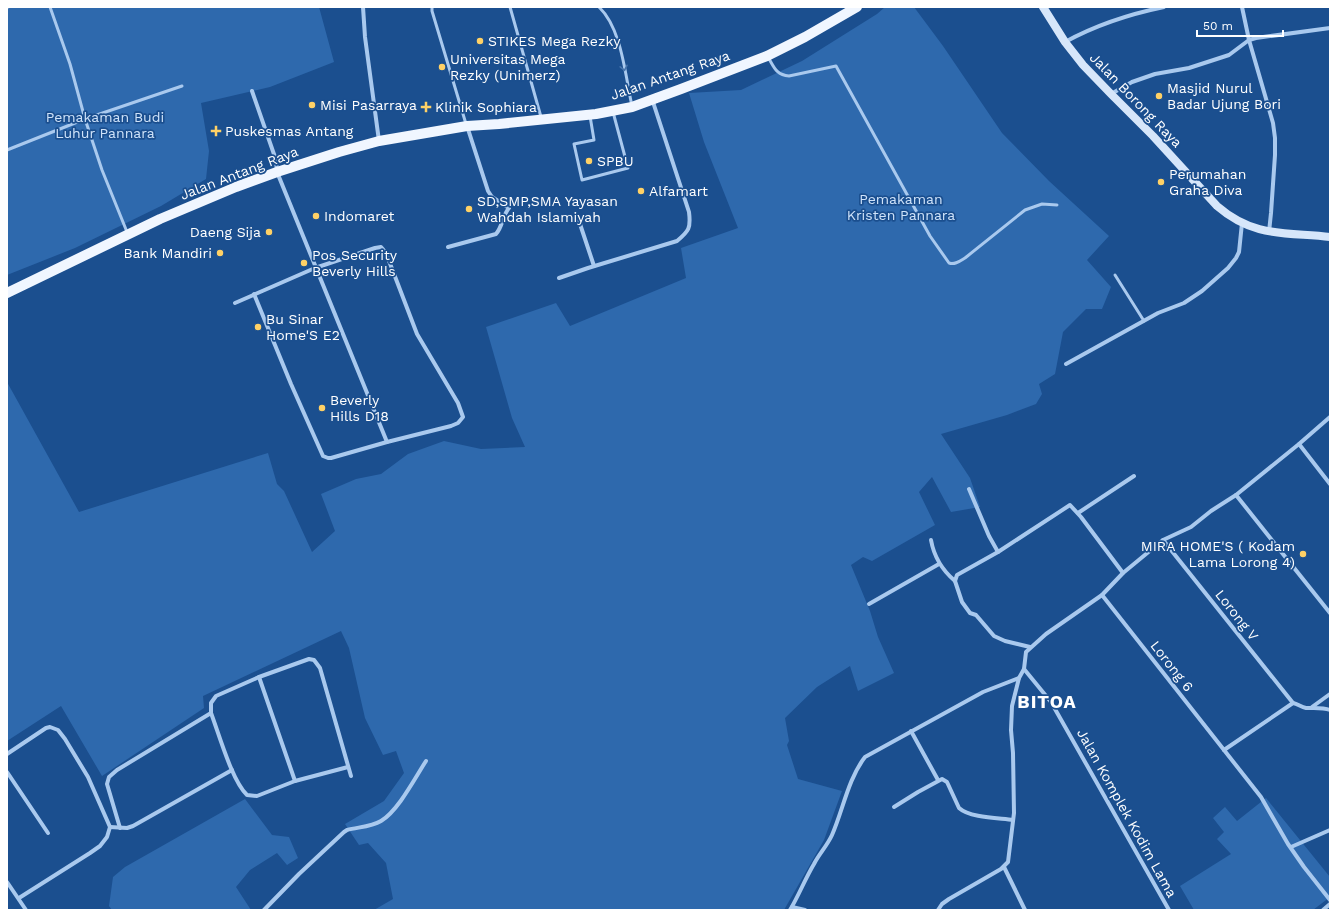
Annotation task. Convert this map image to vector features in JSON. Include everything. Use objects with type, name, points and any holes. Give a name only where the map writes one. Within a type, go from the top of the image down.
[{"type":"main road","name":"Jalan Antang Raya","points":[[7,293],[187,207],[277,172],[379,141],[467,126],[589,114],[612,111],[632,106],[767,56],[805,37],[857,7]]},
{"type":"main road","name":"Jalan Borong Raya","points":[[1043,7],[1065,42],[1083,65],[1229,216],[1256,229],[1268,232],[1330,237]]},
{"type":"street","points":[[363,7],[365,37],[379,141]]},
{"type":"street","points":[[1065,42],[1127,16],[1142,11],[1164,7]]},
{"type":"street","points":[[1242,7],[1249,40],[1267,101],[1275,138],[1276,151],[1272,213],[1268,232]]},
{"type":"street","points":[[1111,94],[1144,77],[1189,68],[1229,55],[1249,40],[1330,28]]},
{"type":"street","points":[[252,91],[276,160],[277,172],[387,442]]},
{"type":"street","points":[[559,278],[677,241],[688,230],[690,222],[689,212],[652,99]]},
{"type":"street","points":[[448,247],[496,234],[500,228],[506,211],[509,208],[492,197],[488,191],[467,126]]},
{"type":"street","points":[[579,221],[594,266]]},
{"type":"street","points":[[1066,364],[1158,313],[1184,303],[1202,291],[1228,268],[1239,252],[1242,222]]},
{"type":"street","points":[[235,303],[254,294],[315,268],[375,248],[383,248],[417,334],[458,403],[463,417],[458,423],[451,426],[331,458],[322,456],[290,384],[254,294]]},
{"type":"street","points":[[937,910],[949,899],[1004,867],[1008,862],[1014,813],[1011,730],[1012,706],[1019,678],[1024,669],[1026,652],[1046,634],[1102,596],[1123,573],[1163,540],[1191,527],[1236,495],[1330,417]]},
{"type":"street","points":[[1299,444],[1330,484]]},
{"type":"street","points":[[1078,513],[1134,476]]},
{"type":"street","points":[[969,489],[989,536],[998,552]]},
{"type":"street","points":[[1236,495],[1330,613]]},
{"type":"street","points":[[954,582],[957,575],[998,552],[1070,505],[1078,513],[1123,573]]},
{"type":"street","points":[[931,540],[932,548],[939,564],[954,582],[962,602],[970,613],[976,616],[994,636],[1005,642],[1030,647]]},
{"type":"street","name":"Lorong V","points":[[1163,540],[1293,703]]},
{"type":"street","points":[[869,604],[939,564]]},
{"type":"street","name":"Lorong 6","points":[[1102,596],[1261,797],[1291,848],[1330,900]]},
{"type":"street","points":[[348,766],[295,781],[256,796],[247,795],[242,790],[232,770],[211,713],[211,703],[216,696],[260,677],[310,660],[316,662],[320,668],[351,776]]},
{"type":"street","name":"Jalan Komplek Kodim Lama","points":[[1024,669],[1051,702],[1168,910]]},
{"type":"street","points":[[260,677],[295,781]]},
{"type":"street","points":[[805,910],[791,909],[798,898],[814,863],[831,838],[858,766],[865,757],[982,692],[1019,678]]},
{"type":"street","points":[[1312,707],[1330,694]]},
{"type":"street","points":[[1224,750],[1293,703],[1304,708],[1312,707],[1330,710]]},
{"type":"street","points":[[120,828],[107,784],[109,777],[117,770],[211,713]]},
{"type":"street","points":[[7,754],[46,728],[50,727],[58,730],[88,777],[110,827],[107,837],[100,846],[19,898]]},
{"type":"street","points":[[911,732],[938,780]]},
{"type":"street","points":[[264,910],[299,874],[344,832],[374,824],[390,814],[426,761]]},
{"type":"street","points":[[110,827],[120,828],[133,826],[232,770]]},
{"type":"street","points":[[7,772],[48,833]]},
{"type":"street","points":[[894,807],[942,779],[947,782],[963,811],[978,816],[1013,820]]},
{"type":"street","points":[[1291,848],[1330,830]]},
{"type":"street","points":[[1004,867],[1025,910]]},
{"type":"street","points":[[7,882],[26,910]]},
{"type":"street","points":[[1323,910],[1330,904]]},
{"type":"lane","points":[[50,7],[70,64],[85,119],[102,170],[128,234]]},
{"type":"lane","points":[[432,7],[467,126]]},
{"type":"lane","points":[[510,7],[542,119]]},
{"type":"lane","points":[[598,7],[606,14],[617,36],[632,106]]},
{"type":"lane","points":[[767,56],[775,70],[783,76],[836,66],[930,236],[949,263],[957,263],[965,258],[1025,210],[1042,204],[1057,205]]},
{"type":"lane","points":[[7,150],[85,119],[182,86]]},
{"type":"lane","points":[[589,114],[594,140],[574,144],[582,180],[628,168],[612,111]]},
{"type":"lane","points":[[1115,275],[1144,321]]},
{"type":"green space","name":"Pemakaman Budi Luhur Pannara","points":[[7,7],[319,7],[334,62],[270,87],[201,103],[209,151],[206,179],[161,206],[75,248],[7,275]]},
{"type":"green space","name":"Pemakaman Kristen Pannara","points":[[885,7],[914,7],[943,46],[1002,133],[1049,181],[1109,236],[1087,260],[1111,287],[1102,309],[1086,309],[1063,332],[1055,374],[1039,384],[1042,394],[1036,404],[1007,415],[941,434],[970,478],[980,507],[951,512],[932,477],[919,492],[935,525],[872,561],[863,557],[851,565],[870,611],[878,637],[894,673],[858,691],[850,666],[817,687],[785,718],[789,741],[787,745],[798,779],[842,791],[824,840],[784,910],[374,910],[393,899],[386,863],[368,843],[359,845],[345,824],[384,801],[404,773],[396,751],[383,755],[365,718],[349,648],[341,631],[203,696],[204,708],[102,776],[61,706],[7,741],[7,382],[79,512],[268,453],[277,484],[284,491],[312,552],[335,531],[321,494],[356,479],[381,474],[408,454],[444,441],[481,449],[525,447],[512,418],[486,327],[556,303],[570,326],[686,278],[681,248],[738,228],[704,142],[689,93],[741,90],[802,61],[877,14]]},
{"type":"green space","points":[[1266,798],[1330,877],[1330,897],[1313,910],[1194,910],[1180,886],[1231,854],[1217,839],[1224,832],[1213,818],[1225,807],[1237,821]]},
{"type":"green space","points":[[245,799],[272,835],[289,837],[298,858],[287,865],[277,853],[250,870],[236,887],[251,910],[112,910],[109,906],[113,877],[125,867]]},
{"type":"place","name":"STIKES Mega Rezky","points":[[480,41]]},
{"type":"place","name":"Universitas Mega Rezky (Unimerz)","points":[[442,67]]},
{"type":"place","name":"Masjid Nurul Badar Ujung Bori","points":[[1159,96]]},
{"type":"place","name":"Misi Pasarraya","points":[[312,105]]},
{"type":"place","name":"Klinik Sophiara","points":[[426,107]]},
{"type":"place","name":"Puskesmas Antang","points":[[216,131]]},
{"type":"place","name":"SPBU","points":[[589,161]]},
{"type":"place","name":"Perumahan Graha Diva","points":[[1161,182]]},
{"type":"place","name":"Alfamart","points":[[641,191]]},
{"type":"place","name":"SD,SMP,SMA Yayasan Wahdah Islamiyah","points":[[469,209]]},
{"type":"place","name":"Indomaret","points":[[316,216]]},
{"type":"place","name":"Daeng Sija","points":[[269,232]]},
{"type":"place","name":"Bank Mandiri","points":[[220,253]]},
{"type":"place","name":"Pos Security Beverly Hills","points":[[304,263]]},
{"type":"place","name":"Bu Sinar Home'S E2","points":[[258,327]]},
{"type":"place","name":"Beverly Hills D18","points":[[322,408]]},
{"type":"place","name":"MIRA HOME'S ( Kodam Lama Lorong 4)","points":[[1303,554]]},
{"type":"district","name":"BITOA","points":[[1047,702]]}]
